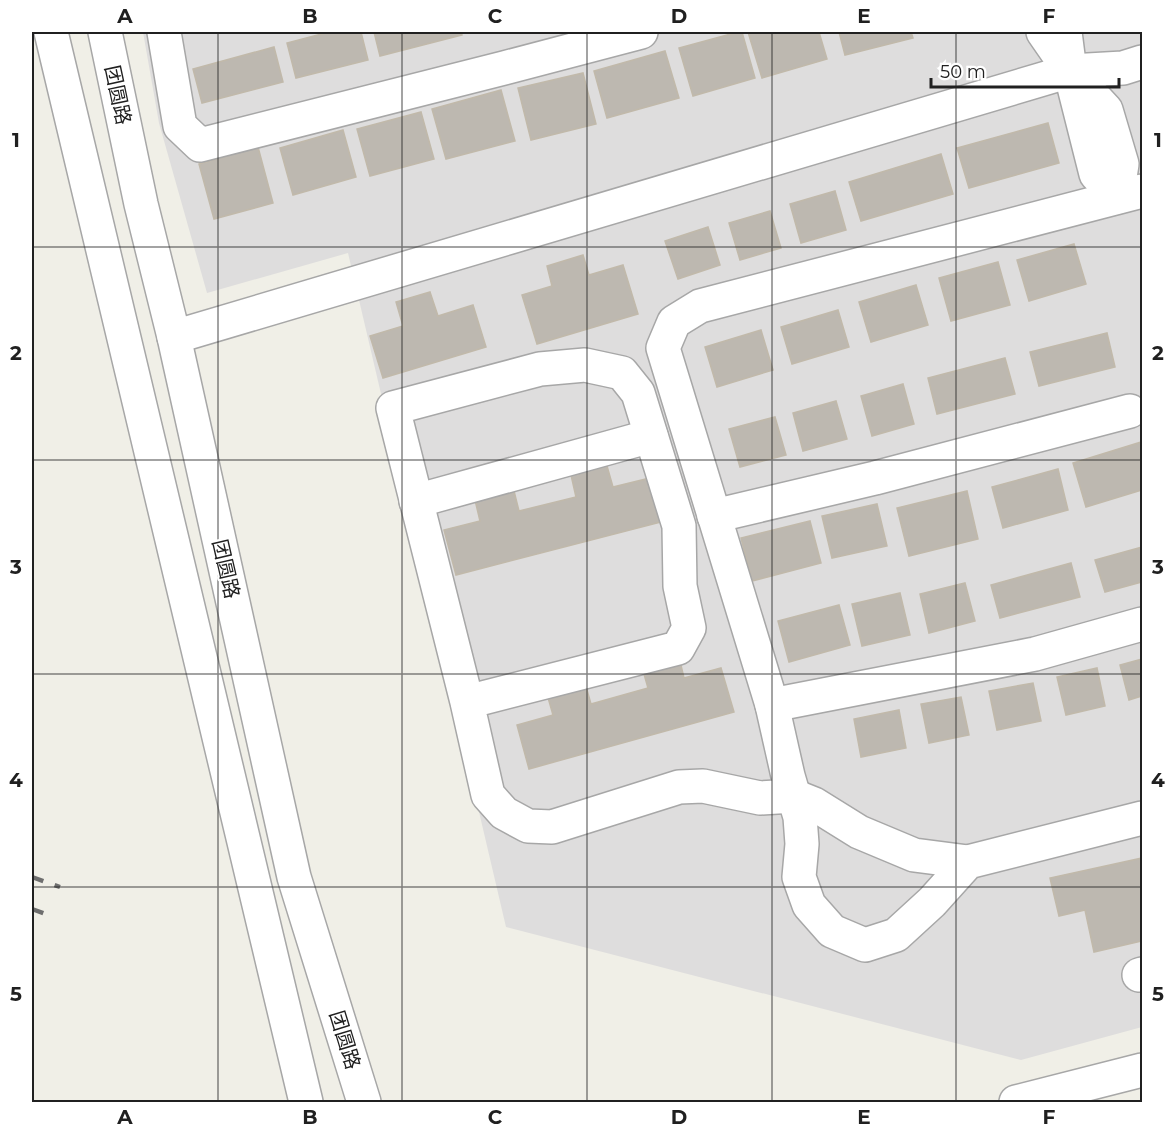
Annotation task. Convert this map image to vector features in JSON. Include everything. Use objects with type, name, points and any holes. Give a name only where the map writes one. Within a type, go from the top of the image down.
[{"type":"street","points":[[51,32],[306,1102]]},
{"type":"street","name":"团圆路","points":[[105,32],[141,204],[174,337],[294,877],[364,1102]]},
{"type":"street","points":[[164,32],[180,126],[200,145],[641,32]]},
{"type":"street","points":[[1043,32],[1070,71]]},
{"type":"street","points":[[1065,32],[1070,71],[1096,174],[1130,194]]},
{"type":"street","points":[[174,337],[1070,71],[1123,68],[1143,62]]},
{"type":"street","points":[[968,862],[932,902],[896,935],[866,945],[832,931],[809,905],[799,877],[802,844],[800,817],[772,705],[663,348],[674,322],[700,306],[1130,194]]},
{"type":"street","points":[[467,702],[678,648],[689,628],[680,586],[679,526],[638,393],[622,373],[585,365],[540,369],[393,408],[488,795],[504,813],[528,826],[552,826],[679,787],[703,786],[760,798],[794,795],[814,804],[859,832],[914,855],[968,862],[1143,818]]},
{"type":"street","points":[[714,516],[875,478],[1130,411]]},
{"type":"street","points":[[417,501],[651,436]]},
{"type":"street","points":[[772,705],[1035,654],[1143,624]]},
{"type":"street","points":[[1016,1102],[1143,1070]]},
{"type":"shaded area","points":[[143,32],[1142,32],[1142,1027],[1021,1060],[506,927],[348,253],[207,293],[159,123]]},
{"type":"building","points":[[329,32],[361,32],[368,60],[296,78],[287,43]]},
{"type":"building","points":[[374,32],[461,32],[462,35],[380,56]]},
{"type":"building","points":[[742,32],[755,78],[693,96],[679,48]]},
{"type":"building","points":[[748,32],[819,32],[827,59],[762,78]]},
{"type":"building","points":[[839,32],[911,32],[913,38],[845,55]]},
{"type":"building","points":[[274,47],[283,82],[202,103],[193,69]]},
{"type":"building","points":[[665,51],[679,98],[607,118],[594,71]]},
{"type":"building","points":[[583,73],[596,124],[531,140],[518,88]]},
{"type":"building","points":[[501,90],[515,141],[446,159],[432,109]]},
{"type":"building","points":[[421,112],[434,159],[370,176],[357,129]]},
{"type":"building","points":[[1048,123],[1059,163],[969,188],[957,148]]},
{"type":"building","points":[[343,130],[356,177],[293,195],[280,148]]},
{"type":"building","points":[[258,147],[273,203],[214,219],[199,164]]},
{"type":"building","points":[[941,154],[953,194],[861,221],[849,182]]},
{"type":"building","points":[[835,191],[846,230],[801,243],[790,204]]},
{"type":"building","points":[[770,211],[781,248],[740,260],[729,223]]},
{"type":"building","points":[[708,227],[720,265],[678,279],[665,241]]},
{"type":"building","points":[[1074,244],[1086,284],[1029,301],[1017,260]]},
{"type":"building","points":[[583,255],[589,275],[623,265],[638,314],[537,344],[522,295],[552,286],[547,266]]},
{"type":"building","points":[[998,262],[1010,305],[951,321],[939,278]]},
{"type":"building","points":[[916,285],[928,325],[871,342],[859,302]]},
{"type":"building","points":[[430,292],[438,316],[473,305],[486,347],[383,378],[370,336],[403,326],[396,302]]},
{"type":"building","points":[[838,310],[849,347],[792,364],[781,327]]},
{"type":"building","points":[[761,330],[773,370],[717,387],[705,347]]},
{"type":"building","points":[[1107,333],[1115,367],[1039,386],[1030,352]]},
{"type":"building","points":[[1005,358],[1015,394],[937,414],[928,378]]},
{"type":"building","points":[[903,384],[914,424],[872,436],[861,396]]},
{"type":"building","points":[[836,401],[847,439],[803,451],[793,413]]},
{"type":"building","points":[[775,417],[786,455],[740,467],[729,429]]},
{"type":"building","points":[[1141,442],[1142,490],[1086,507],[1073,463]]},
{"type":"building","points":[[607,466],[613,487],[650,478],[661,522],[456,575],[444,530],[480,521],[475,500],[514,491],[519,511],[576,497],[571,475]]},
{"type":"building","points":[[1058,469],[1068,510],[1003,528],[992,487]]},
{"type":"building","points":[[967,491],[978,539],[909,556],[897,508]]},
{"type":"building","points":[[877,504],[887,546],[832,558],[822,516]]},
{"type":"building","points":[[810,521],[821,563],[752,581],[741,538]]},
{"type":"building","points":[[1142,547],[1142,582],[1105,592],[1095,560]]},
{"type":"building","points":[[1071,563],[1080,597],[1000,618],[991,585]]},
{"type":"building","points":[[965,583],[975,621],[929,633],[920,594]]},
{"type":"building","points":[[900,593],[910,635],[862,646],[852,604]]},
{"type":"building","points":[[839,605],[850,645],[789,662],[778,621]]},
{"type":"building","points":[[679,657],[684,678],[721,668],[734,712],[529,769],[517,725],[553,715],[547,694],[585,683],[591,704],[648,688],[642,667]]},
{"type":"building","points":[[1142,659],[1142,696],[1129,700],[1120,665]]},
{"type":"building","points":[[1097,668],[1105,706],[1066,715],[1057,677]]},
{"type":"building","points":[[1033,683],[1041,721],[997,730],[989,691]]},
{"type":"building","points":[[961,697],[969,735],[929,743],[921,704]]},
{"type":"building","points":[[899,710],[906,748],[861,757],[854,719]]},
{"type":"building","points":[[1142,858],[1142,941],[1094,952],[1085,910],[1059,916],[1050,878]]},
{"type":"railway","points":[[32,877],[60,887]]},
{"type":"railway","points":[[32,909],[51,916]]}]
